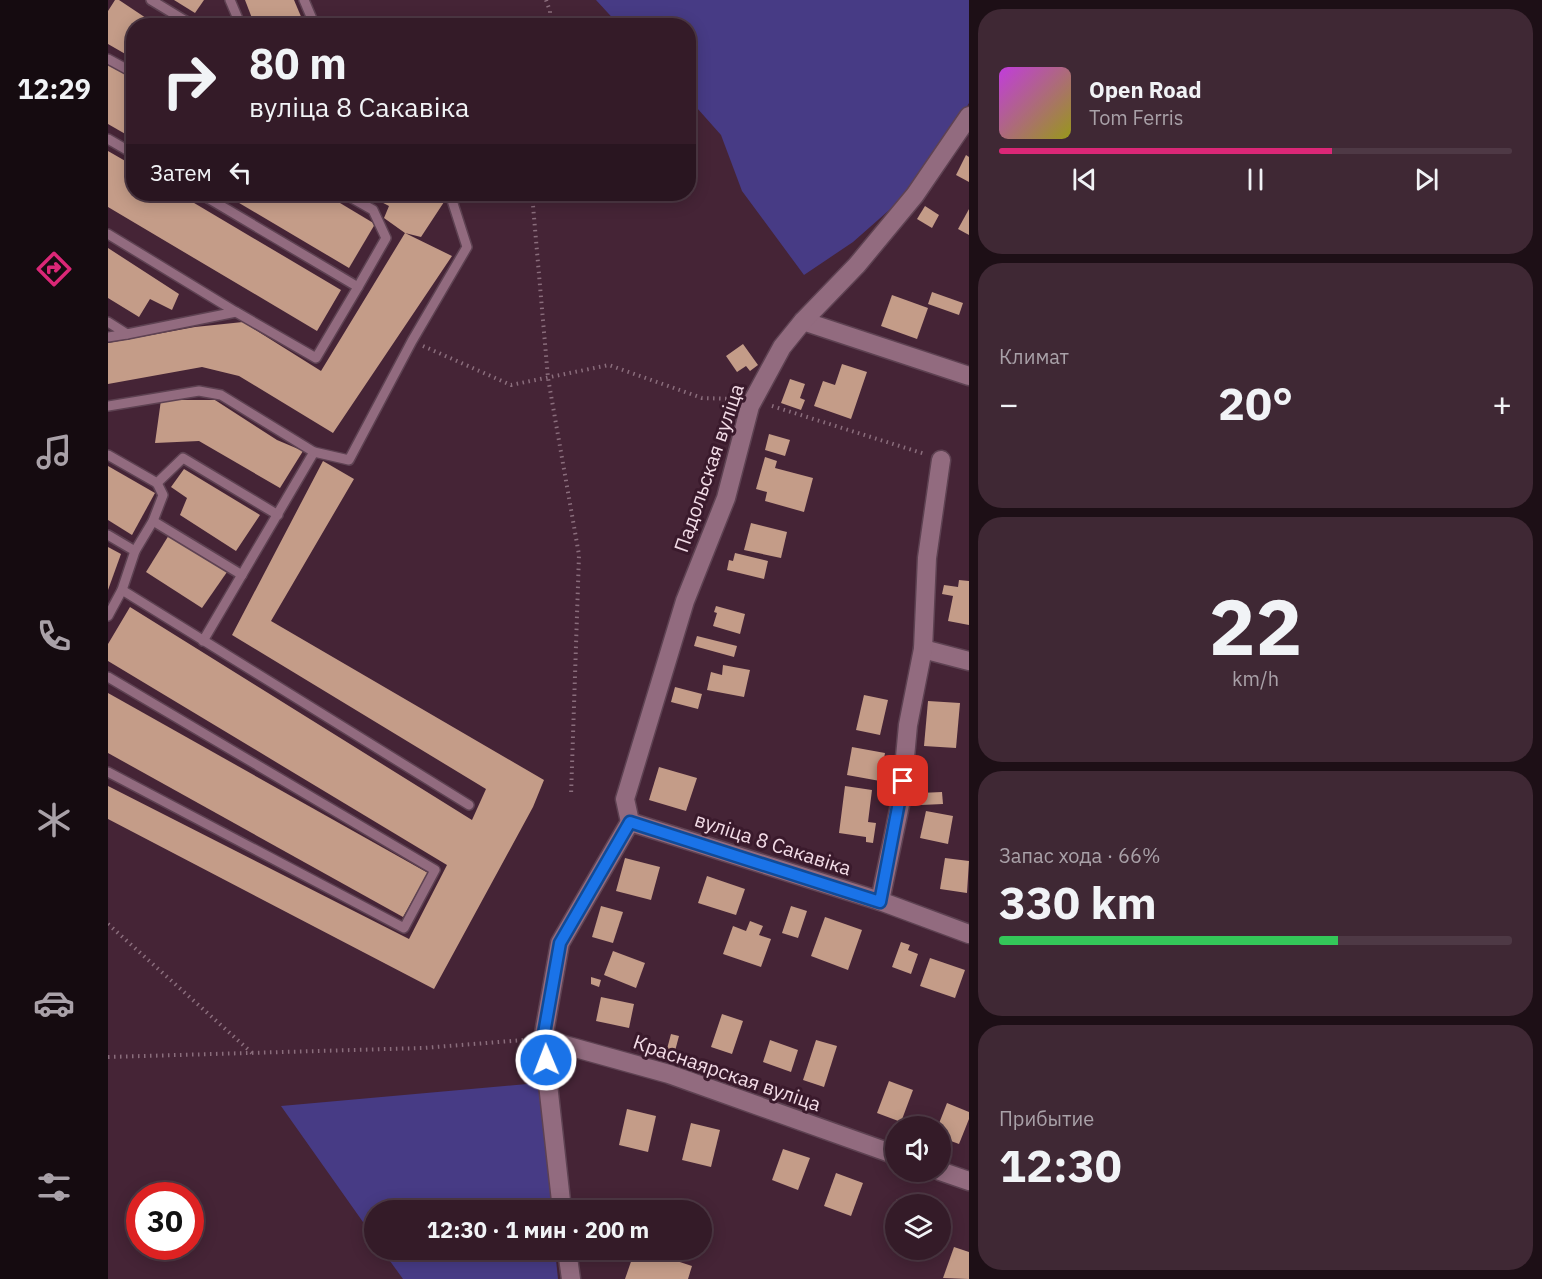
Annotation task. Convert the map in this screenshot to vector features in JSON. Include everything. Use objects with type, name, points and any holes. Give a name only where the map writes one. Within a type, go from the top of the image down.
[{"type":"street","name":"Падольская вуліца","points":[[630,822],[625,799],[686,601],[726,498],[750,406],[782,347],[803,321],[858,265],[915,195],[969,116]]},
{"type":"street","points":[[803,321],[969,376]]},
{"type":"street","points":[[880,902],[900,800],[908,725],[923,649],[927,558],[942,459]]},
{"type":"street","points":[[923,649],[969,661]]},
{"type":"street","points":[[561,1200],[543,1039],[560,943],[630,822]]},
{"type":"street","name":"вуліца 8 Сакавіка","points":[[630,822],[969,933]]},
{"type":"street","name":"Краснаярская вуліца","points":[[543,1039],[669,1074],[885,1151]]},
{"type":"street","points":[[951,1175],[969,1181]]},
{"type":"street","points":[[568,1260],[571,1279]]},
{"type":"lane","points":[[151,0],[181,18]]},
{"type":"lane","points":[[230,0],[238,18]]},
{"type":"lane","points":[[304,0],[312,18]]},
{"type":"lane","points":[[108,59],[126,69]]},
{"type":"lane","points":[[108,139],[126,149]]},
{"type":"lane","points":[[213,201],[358,287]]},
{"type":"lane","points":[[108,234],[316,358],[386,238],[372,210],[357,201]]},
{"type":"lane","points":[[108,406],[199,391],[221,395],[315,452],[349,460],[412,341],[467,247],[452,201]]},
{"type":"lane","points":[[108,337],[236,312]]},
{"type":"lane","points":[[108,322],[127,334]]},
{"type":"lane","points":[[203,641],[315,452]]},
{"type":"lane","points":[[108,454],[157,483],[163,495],[153,521],[135,551],[122,590],[108,616]]},
{"type":"lane","points":[[157,483],[183,458],[278,515]]},
{"type":"lane","points":[[153,521],[242,575]]},
{"type":"lane","points":[[108,535],[135,551]]},
{"type":"lane","points":[[122,590],[470,805]]},
{"type":"lane","points":[[108,677],[435,870],[404,928],[108,772]]},
{"type":"path","points":[[546,0],[550,18]]},
{"type":"path","points":[[533,201],[548,378],[579,555],[571,796]]},
{"type":"path","points":[[412,341],[511,385],[609,365],[702,398],[754,400],[942,459]]},
{"type":"path","points":[[108,924],[252,1053]]},
{"type":"path","points":[[108,1057],[423,1048],[543,1039]]},
{"type":"shaded area","points":[[596,0],[969,0],[969,103],[929,175],[853,242],[804,275],[742,191],[721,135],[696,107],[696,18],[613,18]]},
{"type":"shaded area","points":[[538,1083],[551,1200],[364,1200],[364,1223],[281,1106]]},
{"type":"shaded area","points":[[389,1260],[556,1260],[558,1279],[403,1279]]},
{"type":"building","points":[[115,0],[119,0],[146,18],[126,18],[126,54],[108,44],[108,11]]},
{"type":"building","points":[[174,0],[204,0],[195,13]]},
{"type":"building","points":[[245,0],[294,0],[302,18],[252,18]]},
{"type":"building","points":[[108,63],[126,73],[126,134],[108,124]]},
{"type":"building","points":[[108,151],[126,161],[126,201],[191,201],[341,290],[317,331],[108,207]]},
{"type":"building","points":[[966,155],[969,157],[969,182],[956,175]]},
{"type":"building","points":[[236,201],[337,201],[375,224],[349,268]]},
{"type":"building","points":[[379,201],[444,202],[421,237],[405,233],[384,218],[389,206]]},
{"type":"building","points":[[925,206],[939,215],[932,228],[917,219]]},
{"type":"building","points":[[969,209],[969,235],[958,229]]},
{"type":"building","points":[[405,233],[452,256],[333,433],[239,376],[202,367],[108,384],[108,343],[195,327],[243,322],[321,371]]},
{"type":"building","points":[[108,248],[179,294],[172,310],[150,299],[139,317],[108,298]]},
{"type":"building","points":[[932,292],[963,303],[959,315],[928,304]]},
{"type":"building","points":[[892,295],[928,308],[917,339],[881,326]]},
{"type":"building","points":[[743,344],[758,365],[750,371],[746,366],[737,372],[726,356]]},
{"type":"building","points":[[842,364],[867,372],[851,419],[814,406],[823,381],[835,385]]},
{"type":"building","points":[[790,379],[805,384],[800,398],[805,400],[801,410],[781,403]]},
{"type":"building","points":[[161,400],[215,400],[277,440],[303,451],[280,488],[199,441],[155,443]]},
{"type":"building","points":[[769,434],[790,440],[785,456],[765,450]]},
{"type":"building","points":[[765,457],[777,461],[775,468],[813,478],[804,512],[765,501],[767,492],[756,489]]},
{"type":"building","points":[[323,461],[354,479],[271,621],[544,780],[533,807],[434,989],[108,819],[108,786],[409,939],[447,865],[108,661],[108,644],[130,607],[472,820],[486,789],[232,635]]},
{"type":"building","points":[[108,466],[155,493],[132,535],[108,520]]},
{"type":"building","points":[[184,469],[260,515],[236,551],[180,515],[187,498],[171,487]]},
{"type":"building","points":[[751,523],[787,532],[781,558],[744,550]]},
{"type":"building","points":[[169,535],[227,572],[202,608],[146,572]]},
{"type":"building","points":[[108,547],[121,554],[108,590]]},
{"type":"building","points":[[735,553],[768,561],[764,579],[727,570],[729,560],[733,561]]},
{"type":"building","points":[[959,580],[969,581],[969,625],[948,621],[953,596],[942,594],[944,585],[958,587]]},
{"type":"building","points":[[716,606],[745,614],[740,634],[713,626],[717,613],[714,612]]},
{"type":"building","points":[[697,636],[737,646],[734,657],[694,646]]},
{"type":"building","points":[[723,665],[750,670],[744,697],[707,690],[711,672],[722,675]]},
{"type":"building","points":[[675,687],[702,694],[698,709],[671,702]]},
{"type":"building","points":[[108,693],[428,873],[403,917],[108,753]]},
{"type":"building","points":[[864,695],[888,700],[880,735],[856,730]]},
{"type":"building","points":[[928,701],[960,703],[956,748],[924,746]]},
{"type":"building","points":[[852,747],[885,753],[880,781],[847,775]]},
{"type":"building","points":[[659,767],[697,778],[686,811],[649,800]]},
{"type":"building","points":[[845,786],[872,790],[868,822],[876,823],[873,843],[866,842],[866,837],[839,833]]},
{"type":"building","points":[[942,792],[943,804],[921,805],[920,793]]},
{"type":"building","points":[[926,811],[953,816],[948,844],[920,838]]},
{"type":"building","points":[[625,858],[660,867],[651,900],[616,891]]},
{"type":"building","points":[[945,858],[969,861],[967,893],[940,889]]},
{"type":"building","points":[[707,876],[745,889],[736,915],[698,903]]},
{"type":"building","points":[[601,906],[623,912],[613,943],[592,937]]},
{"type":"building","points":[[791,906],[807,911],[798,938],[782,933]]},
{"type":"building","points":[[825,917],[862,930],[848,970],[811,956]]},
{"type":"building","points":[[750,921],[763,926],[759,935],[771,939],[761,967],[723,954],[733,926],[746,931]]},
{"type":"building","points":[[901,942],[910,945],[908,950],[918,954],[911,974],[892,967]]},
{"type":"building","points":[[613,951],[645,963],[636,988],[604,975]]},
{"type":"building","points":[[930,958],[965,970],[955,998],[920,986]]},
{"type":"building","points":[[591,977],[601,980],[599,987],[591,984]]},
{"type":"building","points":[[601,997],[634,1004],[629,1028],[596,1021]]},
{"type":"building","points":[[722,1014],[743,1021],[732,1054],[711,1047]]},
{"type":"building","points":[[671,1034],[679,1036],[675,1051],[667,1049]]},
{"type":"building","points":[[770,1040],[798,1050],[791,1072],[763,1062]]},
{"type":"building","points":[[816,1040],[837,1046],[824,1087],[803,1080]]},
{"type":"building","points":[[889,1081],[913,1090],[903,1116],[885,1116],[877,1113]]},
{"type":"building","points":[[947,1103],[969,1112],[969,1119],[959,1144],[951,1141],[951,1116],[942,1116]]},
{"type":"building","points":[[627,1109],[656,1116],[648,1152],[619,1145]]},
{"type":"building","points":[[691,1123],[720,1130],[711,1167],[682,1160]]},
{"type":"building","points":[[783,1149],[810,1158],[798,1190],[772,1180]]},
{"type":"building","points":[[836,1173],[863,1183],[851,1216],[824,1206]]},
{"type":"building","points":[[954,1247],[969,1252],[969,1279],[943,1278]]},
{"type":"building","points":[[632,1260],[674,1260],[692,1266],[688,1279],[625,1279]]},
{"type":"route","points":[[546,1060],[543,1039],[560,943],[630,822],[880,902],[903,781]]}]
